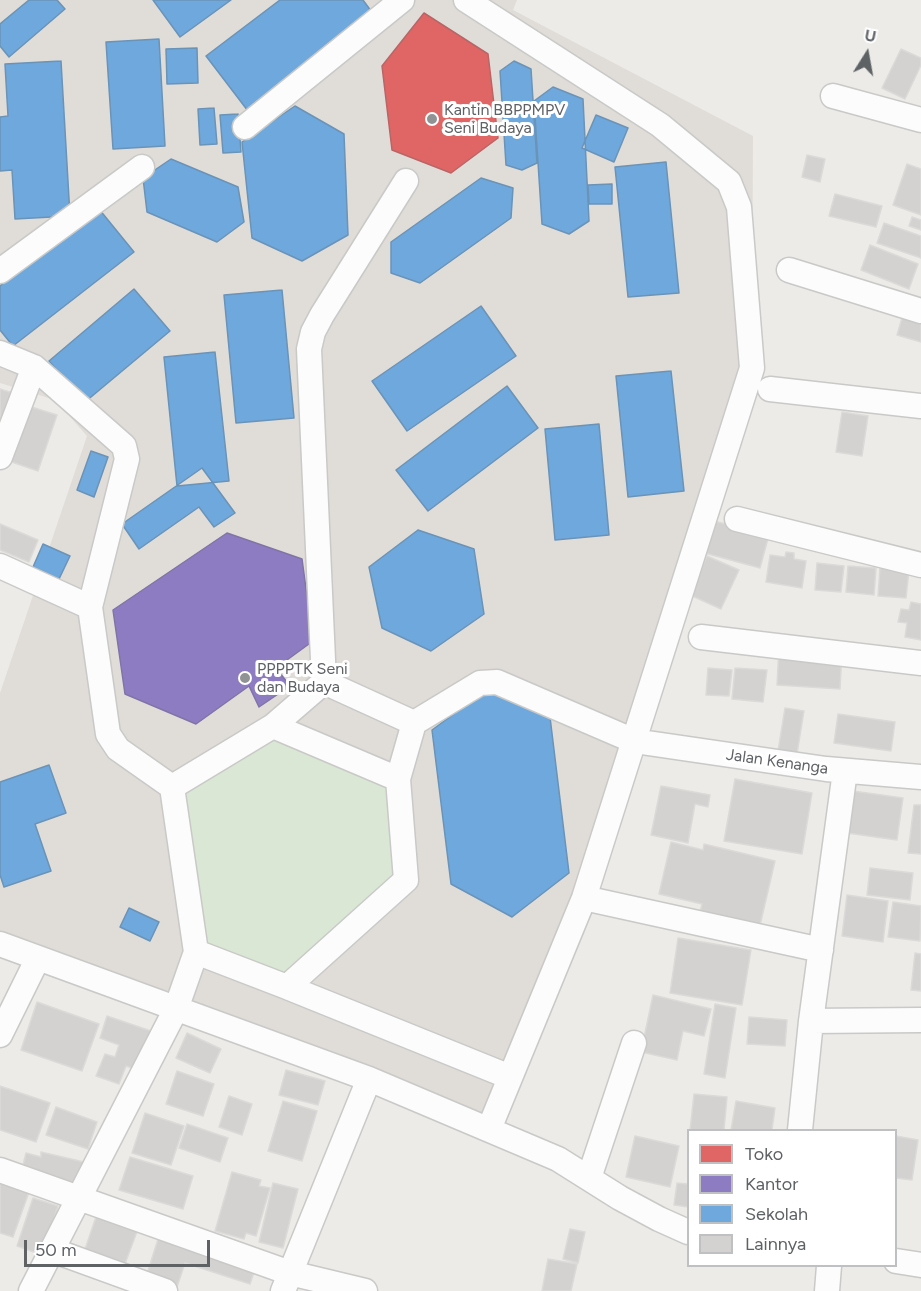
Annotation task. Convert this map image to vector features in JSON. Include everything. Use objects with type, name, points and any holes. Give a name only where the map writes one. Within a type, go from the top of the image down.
[{"type":"street","points":[[245,127],[402,0]]},
{"type":"street","points":[[466,0],[660,125],[729,182],[739,207],[752,368],[584,898],[489,1129]]},
{"type":"street","points":[[833,96],[921,120]]},
{"type":"street","points":[[0,271],[142,167]]},
{"type":"street","points":[[324,682],[309,349],[313,332],[322,315],[406,181]]},
{"type":"street","points":[[789,270],[921,311]]},
{"type":"street","points":[[0,353],[34,367],[124,446],[127,459],[90,607],[108,734],[118,749],[172,787],[196,952],[176,1008],[31,1291]]},
{"type":"street","points":[[0,457],[34,367]]},
{"type":"street","points":[[770,389],[921,406]]},
{"type":"street","points":[[737,519],[921,565]]},
{"type":"street","points":[[0,566],[90,607]]},
{"type":"street","points":[[700,637],[921,663]]},
{"type":"street","points":[[287,987],[406,880],[398,779],[414,723],[324,682]]},
{"type":"street","points":[[172,787],[273,726],[324,682]]},
{"type":"street","name":"Jalan Kenanga","points":[[414,723],[480,683],[497,682],[634,741],[845,771],[921,777]]},
{"type":"street","points":[[273,726],[398,779]]},
{"type":"street","points":[[800,1129],[811,1021],[845,771]]},
{"type":"street","points":[[584,898],[821,950]]},
{"type":"street","points":[[0,944],[369,1079],[489,1129],[558,1159],[659,1219],[687,1232]]},
{"type":"street","points":[[196,952],[510,1077]]},
{"type":"street","points":[[0,1035],[38,958]]},
{"type":"street","points":[[811,1021],[921,1020]]},
{"type":"street","points":[[589,1178],[634,1043]]},
{"type":"street","points":[[287,1282],[369,1079]]},
{"type":"street","points":[[0,1170],[287,1282],[365,1291]]},
{"type":"street","points":[[52,1250],[165,1291]]},
{"type":"street","points":[[897,1261],[921,1265]]},
{"type":"street","points":[[827,1291],[829,1267]]},
{"type":"shaded area","points":[[0,0],[517,0],[513,10],[753,136],[752,368],[584,898],[489,1129],[0,944],[0,693],[87,436],[55,400],[0,383]]},
{"type":"green space","points":[[273,726],[398,779],[406,880],[287,987],[196,952],[172,787]]},
{"type":"building: Toko","points":[[424,13],[488,54],[498,138],[451,173],[392,150],[382,66]]},
{"type":"building: Kantor","points":[[227,533],[302,559],[313,641],[276,668],[290,686],[259,707],[249,686],[196,724],[125,694],[113,610]]},
{"type":"building: Sekolah","points":[[29,0],[57,0],[65,9],[9,57],[0,46],[0,24]]},
{"type":"building: Sekolah","points":[[153,0],[231,0],[180,37]]},
{"type":"building: Sekolah","points":[[280,0],[363,0],[374,15],[248,111],[206,56]]},
{"type":"building: Sekolah","points":[[159,39],[165,146],[113,149],[106,42]]},
{"type":"building: Sekolah","points":[[197,48],[198,83],[167,84],[166,49]]},
{"type":"building: Sekolah","points":[[61,61],[70,216],[15,219],[12,170],[0,171],[0,117],[8,116],[5,64]]},
{"type":"building: Sekolah","points":[[514,61],[531,69],[537,163],[522,170],[506,165],[500,71]]},
{"type":"building: Sekolah","points":[[553,87],[583,99],[589,221],[569,234],[542,224],[534,101]]},
{"type":"building: Sekolah","points":[[295,106],[344,134],[348,235],[302,261],[252,238],[242,142]]},
{"type":"building: Sekolah","points":[[214,108],[217,144],[200,145],[198,109]]},
{"type":"building: Sekolah","points":[[238,114],[241,152],[223,153],[220,115]]},
{"type":"building: Sekolah","points":[[596,115],[628,128],[614,162],[582,148]]},
{"type":"building: Sekolah","points":[[171,159],[238,187],[244,222],[217,242],[147,212],[143,178]]},
{"type":"building: Sekolah","points":[[666,162],[679,293],[628,297],[615,167]]},
{"type":"building: Sekolah","points":[[481,178],[513,188],[511,218],[420,283],[391,273],[391,242]]},
{"type":"building: Sekolah","points":[[612,184],[612,204],[589,204],[588,185]]},
{"type":"building: Sekolah","points":[[99,209],[134,252],[13,346],[0,330],[0,286]]},
{"type":"building: Sekolah","points":[[134,289],[170,331],[85,402],[49,361]]},
{"type":"building: Sekolah","points":[[282,290],[294,418],[236,423],[224,295]]},
{"type":"building: Sekolah","points":[[481,306],[516,356],[407,431],[372,381]]},
{"type":"building: Sekolah","points":[[215,352],[229,481],[177,486],[164,357]]},
{"type":"building: Sekolah","points":[[671,371],[684,491],[628,497],[616,376]]},
{"type":"building: Sekolah","points":[[507,386],[538,428],[428,511],[396,470]]},
{"type":"building: Sekolah","points":[[599,424],[609,535],[555,540],[545,429]]},
{"type":"building: Sekolah","points":[[91,451],[108,457],[94,497],[77,490]]},
{"type":"building: Sekolah","points":[[202,468],[235,513],[214,527],[199,507],[139,549],[122,524]]},
{"type":"building: Sekolah","points":[[418,530],[474,549],[484,614],[431,651],[382,628],[369,567]]},
{"type":"building: Sekolah","points":[[43,544],[70,556],[59,579],[33,567]]},
{"type":"building: Sekolah","points":[[488,689],[550,717],[569,873],[512,917],[451,884],[432,730]]},
{"type":"building: Sekolah","points":[[49,765],[66,813],[35,824],[51,871],[4,887],[0,875],[0,782]]},
{"type":"building: Sekolah","points":[[129,908],[159,922],[150,941],[120,927]]},
{"type":"building: Lainnya","points":[[901,49],[921,58],[921,65],[905,99],[882,88]]},
{"type":"building: Lainnya","points":[[807,155],[825,159],[820,182],[802,177]]},
{"type":"building: Lainnya","points":[[907,164],[921,169],[921,215],[893,205]]},
{"type":"building: Lainnya","points":[[835,194],[882,206],[876,227],[829,216]]},
{"type":"building: Lainnya","points":[[912,217],[921,220],[921,230],[909,226]]},
{"type":"building: Lainnya","points":[[884,223],[921,236],[921,258],[877,243]]},
{"type":"building: Lainnya","points":[[870,245],[918,264],[909,289],[861,270]]},
{"type":"building: Lainnya","points":[[902,318],[921,324],[921,342],[897,335]]},
{"type":"building: Lainnya","points":[[0,389],[16,394],[0,437]]},
{"type":"building: Lainnya","points":[[22,404],[57,415],[38,471],[3,459]]},
{"type":"building: Lainnya","points":[[842,412],[868,416],[862,456],[836,452]]},
{"type":"building: Lainnya","points":[[710,520],[769,535],[760,568],[701,552]]},
{"type":"building: Lainnya","points":[[0,524],[38,540],[29,562],[0,550]]},
{"type":"building: Lainnya","points":[[786,552],[794,553],[794,559],[806,561],[802,588],[766,582],[770,555],[785,557]]},
{"type":"building: Lainnya","points":[[707,556],[739,570],[721,609],[690,595]]},
{"type":"building: Lainnya","points":[[817,563],[844,566],[841,592],[815,590]]},
{"type":"building: Lainnya","points":[[848,566],[876,568],[874,595],[846,592]]},
{"type":"building: Lainnya","points":[[880,568],[909,571],[906,598],[878,596]]},
{"type":"building: Lainnya","points":[[911,602],[921,604],[921,640],[905,637],[907,623],[898,622],[901,609],[909,610]]},
{"type":"building: Lainnya","points":[[779,647],[842,651],[840,689],[777,685]]},
{"type":"building: Lainnya","points":[[708,668],[732,670],[729,696],[706,695]]},
{"type":"building: Lainnya","points":[[735,668],[767,670],[763,702],[732,699]]},
{"type":"building: Lainnya","points":[[785,708],[804,711],[796,760],[777,757]]},
{"type":"building: Lainnya","points":[[838,714],[895,722],[891,751],[834,743]]},
{"type":"building: Lainnya","points":[[735,779],[812,793],[802,854],[724,841]]},
{"type":"building: Lainnya","points":[[661,786],[710,795],[708,807],[695,804],[688,843],[651,835]]},
{"type":"building: Lainnya","points":[[853,791],[903,798],[897,840],[847,833]]},
{"type":"building: Lainnya","points":[[914,805],[921,805],[921,854],[908,853]]},
{"type":"building: Lainnya","points":[[671,842],[703,850],[704,844],[775,861],[758,934],[698,920],[702,904],[659,894]]},
{"type":"building: Lainnya","points":[[870,868],[913,873],[910,900],[867,895]]},
{"type":"building: Lainnya","points":[[847,895],[888,901],[883,942],[842,936]]},
{"type":"building: Lainnya","points":[[893,902],[921,906],[920,941],[888,937]]},
{"type":"building: Lainnya","points":[[678,938],[751,950],[742,1005],[670,993]]},
{"type":"building: Lainnya","points":[[915,953],[921,954],[921,991],[911,990]]},
{"type":"building: Lainnya","points":[[653,995],[711,1009],[704,1036],[683,1031],[677,1060],[641,1052]]},
{"type":"building: Lainnya","points":[[37,1002],[99,1024],[82,1071],[21,1050]]},
{"type":"building: Lainnya","points":[[715,1004],[736,1008],[725,1078],[704,1074]]},
{"type":"building: Lainnya","points":[[107,1016],[151,1031],[138,1070],[126,1066],[119,1084],[96,1076],[105,1054],[115,1057],[119,1045],[100,1038]]},
{"type":"building: Lainnya","points":[[749,1017],[787,1020],[785,1046],[747,1044]]},
{"type":"building: Lainnya","points":[[187,1033],[221,1049],[210,1073],[176,1058]]},
{"type":"building: Lainnya","points":[[286,1070],[325,1081],[318,1105],[279,1095]]},
{"type":"building: Lainnya","points":[[177,1071],[214,1084],[203,1116],[166,1104]]},
{"type":"building: Lainnya","points":[[0,1086],[50,1103],[36,1142],[0,1130]]},
{"type":"building: Lainnya","points":[[694,1094],[727,1097],[724,1129],[690,1129]]},
{"type":"building: Lainnya","points":[[229,1096],[252,1104],[242,1135],[219,1127]]},
{"type":"building: Lainnya","points":[[283,1101],[317,1111],[302,1161],[268,1151]]},
{"type":"building: Lainnya","points":[[736,1101],[775,1108],[772,1129],[731,1129]]},
{"type":"building: Lainnya","points":[[56,1107],[97,1122],[88,1149],[46,1135]]},
{"type":"building: Lainnya","points":[[145,1113],[184,1126],[171,1165],[132,1153]]},
{"type":"building: Lainnya","points":[[187,1124],[228,1138],[220,1162],[179,1148]]},
{"type":"building: Lainnya","points":[[635,1136],[679,1146],[670,1187],[626,1177]]},
{"type":"building: Lainnya","points":[[897,1136],[918,1140],[912,1180],[897,1178]]},
{"type":"building: Lainnya","points":[[41,1152],[84,1162],[78,1190],[20,1177],[26,1153],[41,1157]]},
{"type":"building: Lainnya","points":[[130,1157],[193,1176],[183,1209],[119,1190]]},
{"type":"building: Lainnya","points":[[232,1172],[261,1180],[259,1186],[270,1188],[256,1236],[246,1233],[244,1239],[215,1231]]},
{"type":"building: Lainnya","points":[[0,1182],[29,1192],[13,1237],[0,1233]]},
{"type":"building: Lainnya","points":[[273,1183],[298,1189],[283,1248],[259,1242]]},
{"type":"building: Lainnya","points":[[677,1183],[687,1184],[687,1207],[674,1205]]},
{"type":"building: Lainnya","points":[[33,1198],[58,1206],[42,1255],[17,1246]]},
{"type":"building: Lainnya","points":[[97,1214],[138,1229],[122,1272],[82,1258]]},
{"type":"building: Lainnya","points":[[570,1229],[585,1232],[578,1263],[563,1259]]},
{"type":"building: Lainnya","points":[[160,1233],[257,1264],[250,1284],[185,1263],[176,1290],[145,1280]]},
{"type":"building: Lainnya","points":[[548,1259],[577,1264],[571,1291],[542,1291]]},
{"type":"place","name":"Kantin BBPPMPV Seni Budaya","points":[[432,119]]},
{"type":"place","name":"PPPPTK Seni dan Budaya","points":[[245,678]]}]
